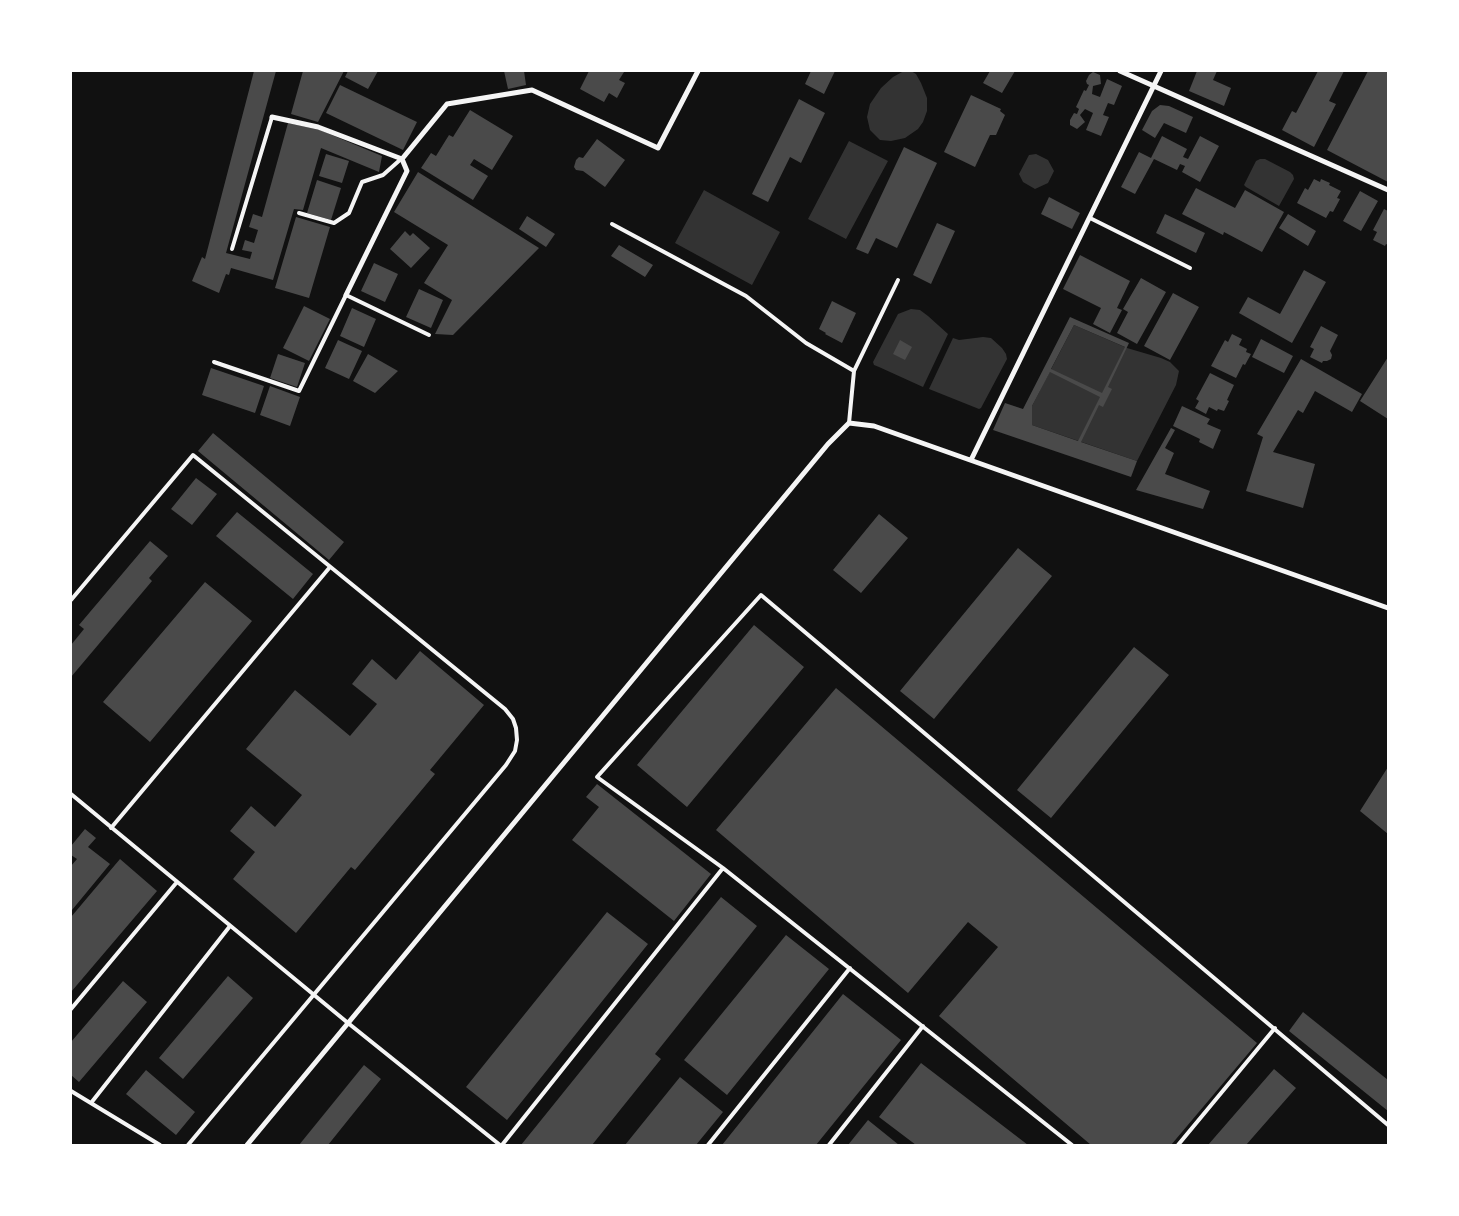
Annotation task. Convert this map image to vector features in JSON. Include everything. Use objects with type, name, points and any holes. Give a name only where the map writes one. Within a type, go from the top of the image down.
[{"type":"street","points":[[402,159],[447,104],[532,90],[658,148],[698,71]]},
{"type":"street","points":[[1120,71],[1388,190]]},
{"type":"street","points":[[971,460],[1161,71]]},
{"type":"street","points":[[272,117],[318,127],[402,159],[407,171],[346,296]]},
{"type":"street","points":[[247,1145],[822,452],[849,423],[874,426],[1388,608]]},
{"type":"lane","points":[[232,249],[272,117]]},
{"type":"lane","points":[[299,213],[334,223],[349,213],[362,182],[382,175],[402,159]]},
{"type":"lane","points":[[1090,218],[1190,268]]},
{"type":"lane","points":[[612,224],[746,296],[806,343],[854,371]]},
{"type":"lane","points":[[849,423],[854,371],[898,280]]},
{"type":"lane","points":[[214,362],[299,392],[346,296],[429,335]]},
{"type":"lane","points":[[71,600],[193,455],[505,710],[513,719],[516,728],[515,752],[506,765],[188,1145]]},
{"type":"lane","points":[[112,828],[330,567]]},
{"type":"lane","points":[[1072,1145],[723,868],[597,777],[760,596],[1388,1125]]},
{"type":"lane","points":[[71,794],[348,1023],[501,1145],[723,868]]},
{"type":"lane","points":[[71,1009],[177,882]]},
{"type":"lane","points":[[90,1103],[230,926]]},
{"type":"lane","points":[[708,1145],[850,968]]},
{"type":"lane","points":[[829,1145],[923,1026]]},
{"type":"lane","points":[[1178,1145],[1274,1028]]},
{"type":"lane","points":[[71,1091],[160,1145]]},
{"type":"shaded area","points":[[904,71],[911,71],[916,74],[927,98],[927,111],[918,129],[905,138],[891,141],[880,140],[870,130],[867,117],[870,104],[881,88],[893,77]]},
{"type":"shaded area","points":[[849,141],[888,161],[846,239],[808,219]]},
{"type":"shaded area","points":[[1036,154],[1048,160],[1054,171],[1048,183],[1035,189],[1023,182],[1019,174],[1029,155]]},
{"type":"shaded area","points":[[1265,159],[1293,175],[1294,179],[1279,206],[1244,185],[1256,161]]},
{"type":"shaded area","points":[[704,190],[780,232],[752,285],[675,243]]},
{"type":"shaded area","points":[[911,309],[920,310],[948,334],[923,387],[874,365],[873,362],[898,314]]},
{"type":"shaded area","points":[[1074,325],[1127,348],[1161,358],[1170,362],[1179,371],[1176,385],[1137,461],[1032,425],[1032,406]]},
{"type":"shaded area","points":[[953,338],[959,340],[991,338],[1002,348],[1007,359],[981,408],[979,409],[929,389]]},
{"type":"building","points":[[254,71],[276,71],[226,253],[250,259],[252,252],[242,250],[245,240],[254,243],[258,230],[249,227],[253,214],[262,217],[288,123],[320,130],[382,156],[379,172],[321,148],[303,210],[294,209],[273,280],[231,268],[229,275],[226,274],[219,293],[192,281],[202,257],[205,259]]},
{"type":"building","points":[[303,71],[344,71],[318,122],[291,114]]},
{"type":"building","points":[[348,71],[378,71],[368,89],[345,77]]},
{"type":"building","points":[[504,71],[524,71],[526,85],[508,89]]},
{"type":"building","points":[[589,71],[624,72],[619,80],[625,83],[617,98],[609,93],[604,102],[580,89]]},
{"type":"building","points":[[811,71],[835,71],[824,94],[805,84]]},
{"type":"building","points":[[990,71],[1015,71],[1002,93],[983,83]]},
{"type":"building","points":[[1197,71],[1217,71],[1213,80],[1231,88],[1224,106],[1189,91]]},
{"type":"building","points":[[1318,71],[1344,71],[1329,101],[1336,104],[1314,147],[1282,130],[1292,111],[1296,113]]},
{"type":"building","points":[[1368,71],[1388,71],[1388,182],[1327,150]]},
{"type":"building","points":[[1093,72],[1100,75],[1101,84],[1093,86],[1092,94],[1100,97],[1107,79],[1122,86],[1114,105],[1108,103],[1103,115],[1109,117],[1101,136],[1086,130],[1093,113],[1085,109],[1080,115],[1085,122],[1077,129],[1070,125],[1070,120],[1074,113],[1077,114],[1079,109],[1076,107],[1084,90],[1086,91],[1089,85],[1086,81]]},
{"type":"building","points":[[340,85],[417,122],[403,150],[326,113]]},
{"type":"building","points":[[971,95],[1001,109],[1000,111],[1005,115],[996,135],[990,135],[975,167],[944,152]]},
{"type":"building","points":[[799,99],[825,113],[801,163],[790,157],[768,202],[752,194]]},
{"type":"building","points":[[1160,105],[1169,106],[1193,117],[1186,133],[1164,123],[1155,138],[1142,130],[1152,111]]},
{"type":"building","points":[[470,110],[513,136],[492,170],[474,159],[470,165],[488,176],[473,200],[421,168],[431,153],[436,156],[449,135],[453,137]]},
{"type":"building","points":[[1162,136],[1187,149],[1183,157],[1188,159],[1200,136],[1219,146],[1200,182],[1182,172],[1185,166],[1180,164],[1177,170],[1154,159],[1135,194],[1121,187],[1139,152],[1151,158]]},
{"type":"building","points":[[597,139],[625,160],[605,187],[583,171],[576,170],[574,167],[576,160],[579,157],[583,158]]},
{"type":"building","points":[[904,147],[937,163],[897,248],[876,238],[868,254],[856,249]]},
{"type":"building","points":[[326,154],[349,161],[342,183],[319,176]]},
{"type":"building","points":[[418,172],[539,248],[453,335],[435,334],[452,300],[424,283],[448,245],[394,212]]},
{"type":"building","points":[[1314,179],[1320,182],[1321,179],[1330,183],[1329,185],[1341,191],[1337,198],[1340,199],[1333,212],[1330,211],[1326,218],[1297,203],[1305,188],[1308,190]]},
{"type":"building","points":[[317,180],[341,188],[331,220],[307,213]]},
{"type":"building","points":[[1196,188],[1235,208],[1245,190],[1284,212],[1262,252],[1224,232],[1223,235],[1182,214]]},
{"type":"building","points":[[1360,191],[1378,201],[1361,231],[1343,221]]},
{"type":"building","points":[[1049,197],[1080,213],[1072,229],[1041,214]]},
{"type":"building","points":[[1384,209],[1388,211],[1388,245],[1386,244],[1385,246],[1373,240],[1377,232],[1373,230]]},
{"type":"building","points":[[1165,214],[1205,233],[1196,253],[1156,233]]},
{"type":"building","points":[[1288,214],[1316,231],[1308,246],[1279,228]]},
{"type":"building","points":[[527,216],[555,234],[546,247],[519,229]]},
{"type":"building","points":[[296,217],[330,227],[309,298],[275,288]]},
{"type":"building","points":[[937,223],[955,231],[931,284],[913,275]]},
{"type":"building","points":[[405,231],[410,236],[413,233],[430,248],[411,268],[390,249]]},
{"type":"building","points":[[619,245],[653,265],[645,277],[611,256]]},
{"type":"building","points":[[1080,255],[1130,281],[1117,308],[1122,310],[1110,333],[1093,324],[1101,308],[1063,289]]},
{"type":"building","points":[[374,263],[398,274],[385,302],[361,291]]},
{"type":"building","points":[[1304,270],[1326,282],[1292,343],[1239,313],[1248,297],[1280,314]]},
{"type":"building","points":[[1141,278],[1166,292],[1137,344],[1117,333],[1128,312],[1123,309]]},
{"type":"building","points":[[419,289],[443,300],[431,328],[406,317]]},
{"type":"building","points":[[1173,293],[1199,307],[1170,360],[1144,346]]},
{"type":"building","points":[[832,301],[856,313],[842,343],[819,329]]},
{"type":"building","points":[[304,306],[330,319],[309,361],[283,348]]},
{"type":"building","points":[[352,308],[376,319],[364,347],[340,336]]},
{"type":"building","points":[[1070,317],[1129,343],[1108,387],[1112,389],[1103,407],[1099,405],[1081,442],[1137,461],[1131,477],[993,430],[1005,403],[1023,409]],"holes":[[[1074,325],[1125,347],[1102,393],[1051,369]],[[1050,372],[1100,397],[1078,441],[1032,425],[1032,406]]]},
{"type":"building","points":[[1321,326],[1338,335],[1330,351],[1331,359],[1322,363],[1310,357],[1314,349],[1310,347]]},
{"type":"building","points":[[1232,334],[1242,339],[1239,345],[1247,349],[1246,352],[1251,354],[1236,378],[1211,366],[1225,340],[1228,342]]},
{"type":"building","points":[[1261,339],[1293,356],[1284,373],[1252,357]]},
{"type":"building","points":[[338,340],[362,351],[349,379],[325,368]]},
{"type":"building","points":[[900,340],[912,347],[905,360],[893,354]]},
{"type":"building","points":[[278,354],[305,363],[297,387],[270,378]]},
{"type":"building","points":[[368,354],[398,371],[375,393],[353,381]]},
{"type":"building","points":[[1388,357],[1388,419],[1360,401]]},
{"type":"building","points":[[1301,359],[1362,394],[1352,412],[1315,391],[1303,413],[1298,410],[1273,452],[1315,464],[1303,508],[1246,491],[1263,437],[1257,434]]},
{"type":"building","points":[[211,368],[264,386],[255,413],[202,395]]},
{"type":"building","points":[[1210,373],[1234,385],[1224,411],[1218,409],[1217,411],[1209,407],[1206,414],[1195,408],[1199,401],[1196,399]]},
{"type":"building","points":[[270,386],[300,397],[290,426],[260,415]]},
{"type":"building","points":[[1182,406],[1210,419],[1207,424],[1221,430],[1213,449],[1199,442],[1200,439],[1173,426]]},
{"type":"building","points":[[1171,428],[1175,430],[1165,448],[1174,453],[1165,474],[1210,491],[1203,509],[1136,490]]},
{"type":"building","points":[[213,433],[344,542],[329,560],[198,451]]},
{"type":"building","points":[[196,478],[217,494],[192,525],[171,509]]},
{"type":"building","points":[[237,512],[313,574],[293,599],[216,536]]},
{"type":"building","points":[[879,514],[908,538],[861,593],[833,570]]},
{"type":"building","points":[[150,541],[168,556],[149,578],[152,581],[71,677],[71,645],[84,629],[79,625]]},
{"type":"building","points":[[1018,548],[1052,576],[934,719],[900,691]]},
{"type":"building","points":[[205,582],[252,621],[150,742],[103,702]]},
{"type":"building","points":[[754,625],[804,667],[687,807],[637,765]]},
{"type":"building","points":[[1134,647],[1169,675],[1051,818],[1017,790]]},
{"type":"building","points":[[420,651],[484,705],[430,770],[435,774],[355,870],[351,867],[296,933],[233,879],[255,852],[230,831],[251,806],[275,827],[302,795],[246,749],[295,690],[350,736],[377,704],[352,684],[372,659],[396,680]]},
{"type":"building","points":[[836,688],[1257,1043],[1171,1145],[1091,1145],[939,1016],[998,947],[968,922],[908,993],[716,830]]},
{"type":"building","points":[[1388,767],[1388,834],[1360,811]]},
{"type":"building","points":[[597,784],[711,874],[674,921],[572,840],[599,807],[586,797]]},
{"type":"building","points":[[85,829],[96,838],[88,847],[110,864],[72,910],[71,866],[77,859],[71,855],[71,846]]},
{"type":"building","points":[[120,859],[157,891],[71,992],[71,917]]},
{"type":"building","points":[[721,897],[757,926],[655,1054],[661,1059],[592,1145],[521,1145]]},
{"type":"building","points":[[607,912],[648,944],[507,1120],[466,1087]]},
{"type":"building","points":[[786,935],[829,969],[727,1095],[684,1060]]},
{"type":"building","points":[[228,976],[253,998],[183,1079],[159,1058]]},
{"type":"building","points":[[123,981],[147,1002],[79,1082],[71,1075],[71,1042]]},
{"type":"building","points":[[843,994],[901,1040],[816,1145],[722,1145]]},
{"type":"building","points":[[1303,1012],[1388,1080],[1388,1111],[1289,1031]]},
{"type":"building","points":[[921,1063],[1028,1145],[916,1145],[879,1117]]},
{"type":"building","points":[[364,1065],[381,1079],[328,1145],[299,1145]]},
{"type":"building","points":[[1274,1069],[1296,1088],[1246,1145],[1208,1145]]},
{"type":"building","points":[[146,1070],[195,1112],[176,1135],[126,1094]]},
{"type":"building","points":[[680,1077],[723,1112],[696,1145],[625,1145]]},
{"type":"building","points":[[868,1120],[899,1145],[848,1145]]}]
